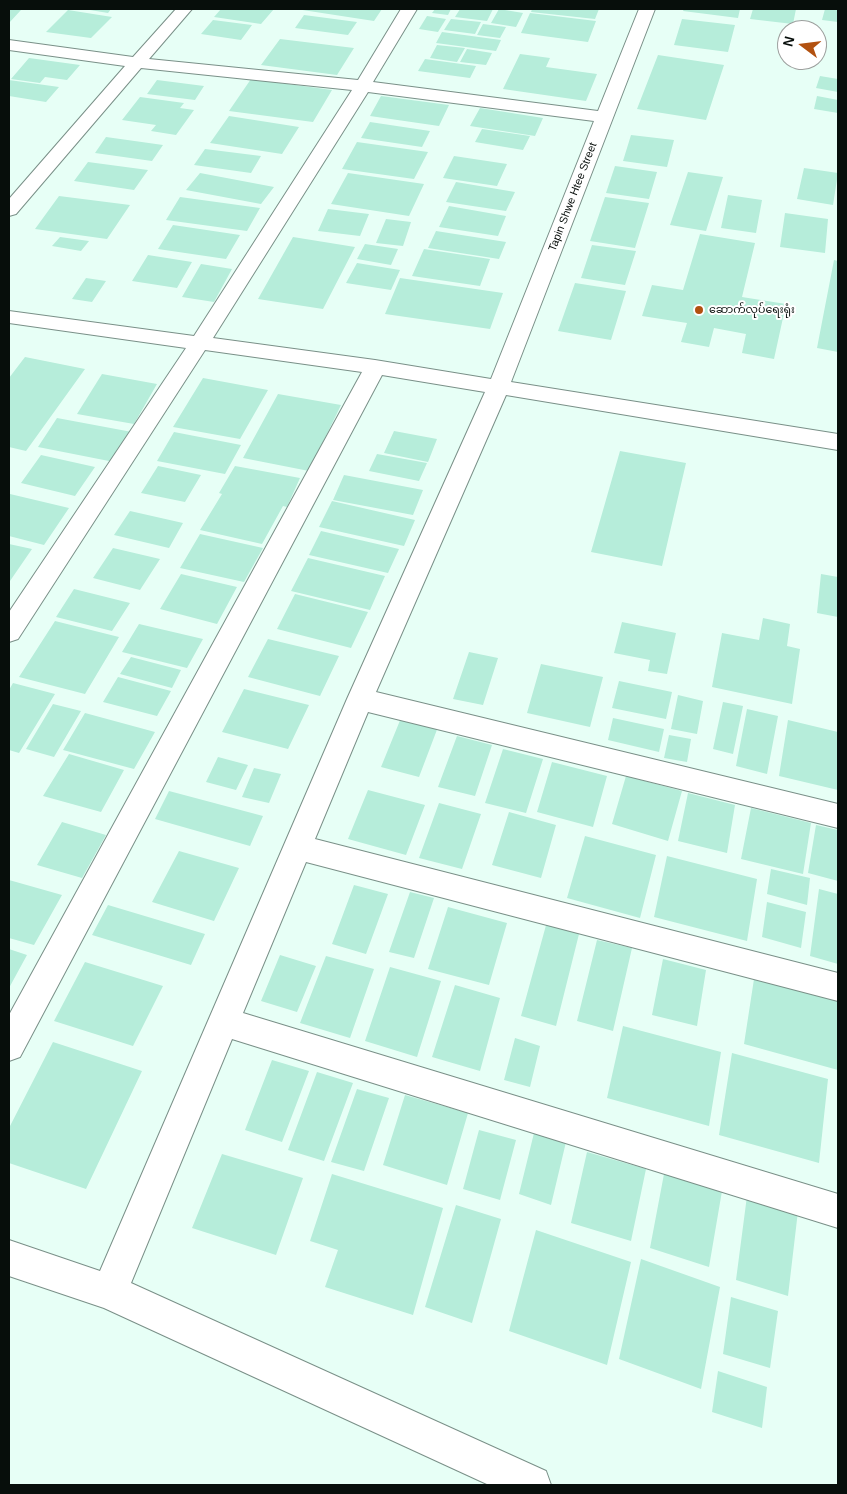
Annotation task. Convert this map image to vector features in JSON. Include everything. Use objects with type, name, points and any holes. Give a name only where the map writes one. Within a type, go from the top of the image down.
[{"type":"street","points":[[9,210],[184,9]]},
{"type":"street","points":[[9,632],[200,342],[364,86],[409,9]]},
{"type":"street","name":"Tapin Shwe Htee Street","points":[[109,1292],[360,699],[499,386],[647,9]]},
{"type":"street","points":[[9,45],[137,63],[364,86],[604,117]]},
{"type":"street","points":[[9,337],[16,318],[376,367],[838,442]]},
{"type":"street","points":[[9,1046],[376,367]]},
{"type":"street","points":[[360,699],[838,816]]},
{"type":"street","points":[[297,847],[838,988]]},
{"type":"street","points":[[224,1022],[838,1211]]},
{"type":"street","points":[[9,1258],[109,1292],[532,1485]]},
{"type":"building","points":[[9,9],[21,10],[9,23]]},
{"type":"building","points":[[84,9],[111,9],[108,13]]},
{"type":"building","points":[[221,9],[274,9],[261,24],[214,17]]},
{"type":"building","points":[[296,9],[382,9],[374,21]]},
{"type":"building","points":[[435,9],[451,9],[448,15],[432,13]]},
{"type":"building","points":[[460,9],[493,9],[487,21],[455,17]]},
{"type":"building","points":[[499,9],[523,13],[516,27],[491,23]]},
{"type":"building","points":[[532,9],[599,9],[595,19],[531,12]]},
{"type":"building","points":[[684,9],[740,9],[738,18],[683,11]]},
{"type":"building","points":[[753,9],[796,9],[794,20],[777,20],[777,22],[750,19]]},
{"type":"building","points":[[825,9],[838,9],[838,22],[822,20]]},
{"type":"building","points":[[68,10],[112,17],[91,38],[46,32]]},
{"type":"building","points":[[530,13],[596,21],[588,42],[521,33]]},
{"type":"building","points":[[304,15],[357,22],[348,35],[295,28]]},
{"type":"building","points":[[427,16],[446,19],[438,32],[419,29]]},
{"type":"building","points":[[451,19],[481,22],[475,34],[444,30]]},
{"type":"building","points":[[682,19],[735,25],[728,52],[674,45]]},
{"type":"building","points":[[213,20],[252,25],[241,40],[201,34]]},
{"type":"building","points":[[483,24],[506,27],[500,38],[477,35]]},
{"type":"building","points":[[442,32],[501,40],[496,51],[436,43]]},
{"type":"building","points":[[280,39],[354,48],[337,75],[261,65]]},
{"type":"building","points":[[437,45],[465,48],[457,62],[430,58]]},
{"type":"building","points":[[467,49],[492,53],[486,65],[460,62]]},
{"type":"building","points":[[520,54],[550,58],[546,67],[597,74],[586,101],[503,89]]},
{"type":"building","points":[[658,55],[724,65],[706,120],[637,109]]},
{"type":"building","points":[[29,58],[80,65],[67,80],[45,77],[40,83],[11,79]]},
{"type":"building","points":[[425,59],[476,66],[470,78],[418,71]]},
{"type":"building","points":[[820,76],[838,79],[838,92],[816,88]]},
{"type":"building","points":[[251,79],[332,90],[313,122],[229,111]]},
{"type":"building","points":[[9,80],[59,87],[46,102],[9,96]]},
{"type":"building","points":[[157,80],[204,86],[195,100],[147,94]]},
{"type":"building","points":[[381,96],[449,105],[439,126],[370,116]]},
{"type":"building","points":[[817,96],[838,100],[838,113],[814,109]]},
{"type":"building","points":[[140,97],[184,103],[180,108],[194,110],[176,135],[151,131],[156,125],[122,120]]},
{"type":"building","points":[[480,108],[543,118],[535,136],[470,126]]},
{"type":"building","points":[[229,116],[299,127],[282,154],[210,143]]},
{"type":"building","points":[[370,122],[430,131],[422,147],[361,138]]},
{"type":"building","points":[[482,129],[530,136],[523,150],[475,142]]},
{"type":"building","points":[[631,135],[674,140],[667,167],[623,161]]},
{"type":"building","points":[[106,137],[163,145],[152,161],[95,153]]},
{"type":"building","points":[[357,142],[428,152],[414,179],[342,169]]},
{"type":"building","points":[[205,149],[261,156],[251,173],[194,165]]},
{"type":"building","points":[[454,156],[507,164],[497,186],[443,178]]},
{"type":"building","points":[[88,162],[148,170],[134,190],[74,181]]},
{"type":"building","points":[[615,166],[657,172],[649,199],[606,193]]},
{"type":"building","points":[[804,168],[838,173],[833,205],[797,199]]},
{"type":"building","points":[[688,172],[723,177],[706,231],[670,225]]},
{"type":"building","points":[[200,173],[274,187],[261,204],[186,190]]},
{"type":"building","points":[[348,173],[424,184],[409,216],[331,204]]},
{"type":"building","points":[[456,182],[515,192],[506,211],[446,202]]},
{"type":"building","points":[[728,195],[762,200],[756,233],[721,228]]},
{"type":"building","points":[[59,196],[130,205],[107,239],[35,229]]},
{"type":"building","points":[[180,197],[260,208],[247,231],[166,220]]},
{"type":"building","points":[[605,197],[649,203],[635,248],[590,241]]},
{"type":"building","points":[[449,206],[506,216],[498,236],[439,227]]},
{"type":"building","points":[[328,209],[369,214],[360,236],[318,231]]},
{"type":"building","points":[[785,213],[828,219],[825,253],[780,247]]},
{"type":"building","points":[[386,219],[411,222],[403,246],[376,243]]},
{"type":"building","points":[[173,225],[240,235],[226,259],[158,249]]},
{"type":"building","points":[[436,231],[506,242],[499,259],[428,248]]},
{"type":"building","points":[[700,234],[755,243],[742,297],[786,304],[774,359],[742,353],[746,334],[714,328],[709,347],[681,342],[687,323],[642,316],[652,285],[683,290]]},
{"type":"building","points":[[60,237],[89,241],[81,251],[52,246]]},
{"type":"building","points":[[293,237],[355,247],[323,309],[258,299]]},
{"type":"building","points":[[365,244],[398,249],[391,265],[357,259]]},
{"type":"building","points":[[592,245],[636,251],[625,285],[581,278]]},
{"type":"building","points":[[424,249],[490,259],[480,286],[412,276]]},
{"type":"building","points":[[148,255],[192,262],[177,288],[132,281]]},
{"type":"building","points":[[834,260],[838,261],[838,352],[817,348]]},
{"type":"building","points":[[357,263],[400,270],[391,290],[346,283]]},
{"type":"building","points":[[201,264],[232,269],[214,302],[182,297]]},
{"type":"building","points":[[86,278],[106,281],[92,302],[72,299]]},
{"type":"building","points":[[400,278],[503,293],[490,329],[385,314]]},
{"type":"building","points":[[575,283],[626,291],[611,340],[558,331]]},
{"type":"building","points":[[25,357],[85,369],[26,451],[9,447],[9,378]]},
{"type":"building","points":[[102,374],[157,384],[134,424],[77,414]]},
{"type":"building","points":[[203,378],[268,390],[240,439],[173,427]]},
{"type":"building","points":[[278,394],[341,405],[309,471],[243,458]]},
{"type":"building","points":[[57,418],[132,432],[114,462],[38,447]]},
{"type":"building","points":[[394,431],[437,439],[428,462],[384,453]]},
{"type":"building","points":[[174,432],[241,445],[225,474],[157,461]]},
{"type":"building","points":[[620,451],[686,463],[662,566],[591,552]]},
{"type":"building","points":[[377,454],[427,463],[419,481],[369,471]]},
{"type":"building","points":[[41,455],[95,467],[75,496],[21,483]]},
{"type":"building","points":[[158,466],[201,475],[185,502],[141,493]]},
{"type":"building","points":[[235,466],[300,478],[287,507],[283,506],[262,544],[200,530],[222,494],[219,493]]},
{"type":"building","points":[[344,475],[423,490],[413,515],[333,500]]},
{"type":"building","points":[[10,494],[69,508],[44,545],[9,536]]},
{"type":"building","points":[[332,501],[415,520],[404,546],[319,527]]},
{"type":"building","points":[[130,511],[183,523],[169,548],[114,535]]},
{"type":"building","points":[[321,531],[399,549],[388,573],[309,555]]},
{"type":"building","points":[[200,534],[263,548],[244,582],[180,568]]},
{"type":"building","points":[[9,544],[32,549],[10,581],[9,581]]},
{"type":"building","points":[[113,548],[160,559],[140,590],[93,578]]},
{"type":"building","points":[[308,558],[385,576],[370,610],[291,591]]},
{"type":"building","points":[[181,574],[237,587],[217,624],[160,609]]},
{"type":"building","points":[[821,574],[838,577],[838,617],[817,613]]},
{"type":"building","points":[[74,589],[130,603],[112,631],[56,617]]},
{"type":"building","points":[[295,594],[368,612],[351,648],[277,629]]},
{"type":"building","points":[[763,618],[790,624],[787,646],[800,649],[792,704],[712,687],[722,633],[759,640]]},
{"type":"building","points":[[55,621],[119,637],[85,694],[19,677]]},
{"type":"building","points":[[622,622],[676,633],[667,674],[648,671],[650,660],[614,653]]},
{"type":"building","points":[[139,624],[203,639],[187,668],[122,652]]},
{"type":"building","points":[[268,639],[339,656],[320,696],[248,677]]},
{"type":"building","points":[[469,652],[498,658],[483,705],[453,699]]},
{"type":"building","points":[[131,657],[181,670],[172,688],[120,674]]},
{"type":"building","points":[[541,664],[603,677],[590,727],[527,713]]},
{"type":"building","points":[[118,677],[171,691],[157,716],[103,702]]},
{"type":"building","points":[[619,681],[672,692],[666,719],[612,708]]},
{"type":"building","points":[[13,683],[55,694],[19,753],[9,750],[9,690]]},
{"type":"building","points":[[244,689],[309,705],[288,749],[222,732]]},
{"type":"building","points":[[678,695],[703,701],[697,734],[671,729]]},
{"type":"building","points":[[723,702],[743,706],[733,754],[713,749]]},
{"type":"building","points":[[53,704],[81,711],[54,757],[26,749]]},
{"type":"building","points":[[747,709],[778,716],[767,774],[736,766]]},
{"type":"building","points":[[85,713],[155,732],[134,769],[63,750]]},
{"type":"building","points":[[401,718],[438,727],[419,777],[381,767]]},
{"type":"building","points":[[613,718],[664,729],[659,752],[608,740]]},
{"type":"building","points":[[788,720],[838,732],[838,790],[779,776]]},
{"type":"building","points":[[669,735],[691,739],[687,762],[664,758]]},
{"type":"building","points":[[457,736],[492,745],[475,796],[438,787]]},
{"type":"building","points":[[503,749],[543,759],[526,813],[485,803]]},
{"type":"building","points":[[69,754],[124,770],[101,812],[43,796]]},
{"type":"building","points":[[218,757],[248,765],[236,790],[206,782]]},
{"type":"building","points":[[552,762],[607,776],[593,827],[537,812]]},
{"type":"building","points":[[254,768],[281,774],[269,803],[242,797]]},
{"type":"building","points":[[626,776],[682,791],[668,841],[612,824]]},
{"type":"building","points":[[368,790],[425,805],[406,855],[348,839]]},
{"type":"building","points":[[169,791],[263,816],[250,846],[155,819]]},
{"type":"building","points":[[688,793],[735,805],[727,853],[678,841]]},
{"type":"building","points":[[439,803],[481,814],[462,869],[419,858]]},
{"type":"building","points":[[751,808],[811,823],[803,874],[741,859]]},
{"type":"building","points":[[509,812],[556,825],[541,878],[492,865]]},
{"type":"building","points":[[62,822],[106,835],[82,878],[37,865]]},
{"type":"building","points":[[816,825],[838,830],[838,881],[808,873]]},
{"type":"building","points":[[585,836],[656,855],[640,918],[567,898]]},
{"type":"building","points":[[179,851],[239,868],[214,921],[152,902]]},
{"type":"building","points":[[667,856],[757,879],[747,941],[654,917]]},
{"type":"building","points":[[771,869],[810,878],[807,905],[767,894]]},
{"type":"building","points":[[9,880],[62,895],[34,945],[9,938]]},
{"type":"building","points":[[354,885],[388,894],[366,954],[332,944]]},
{"type":"building","points":[[819,889],[838,894],[838,964],[810,956]]},
{"type":"building","points":[[410,892],[434,898],[414,958],[389,952]]},
{"type":"building","points":[[767,902],[806,912],[801,948],[762,937]]},
{"type":"building","points":[[108,905],[205,934],[191,965],[92,935]]},
{"type":"building","points":[[448,907],[507,923],[489,985],[428,969]]},
{"type":"building","points":[[548,918],[581,926],[556,1026],[521,1016]]},
{"type":"building","points":[[597,940],[632,948],[613,1031],[577,1021]]},
{"type":"building","points":[[9,949],[27,955],[9,988]]},
{"type":"building","points":[[280,955],[316,966],[297,1012],[261,1001]]},
{"type":"building","points":[[326,956],[374,969],[350,1038],[300,1023]]},
{"type":"building","points":[[663,959],[706,970],[697,1026],[652,1015]]},
{"type":"building","points":[[85,962],[163,986],[133,1046],[54,1021]]},
{"type":"building","points":[[390,967],[441,981],[417,1057],[365,1041]]},
{"type":"building","points":[[754,979],[838,1001],[838,1070],[744,1044]]},
{"type":"building","points":[[455,985],[500,998],[480,1071],[432,1057]]},
{"type":"building","points":[[623,1026],[721,1052],[709,1126],[607,1098]]},
{"type":"building","points":[[515,1038],[540,1046],[530,1087],[504,1080]]},
{"type":"building","points":[[53,1042],[142,1071],[86,1189],[9,1163],[9,1128]]},
{"type":"building","points":[[732,1053],[828,1079],[819,1163],[719,1135]]},
{"type":"building","points":[[272,1060],[309,1071],[282,1142],[245,1130]]},
{"type":"building","points":[[317,1072],[353,1083],[324,1161],[288,1150]]},
{"type":"building","points":[[357,1089],[389,1098],[364,1171],[331,1162]]},
{"type":"building","points":[[405,1095],[468,1113],[447,1185],[383,1165]]},
{"type":"building","points":[[479,1130],[516,1140],[500,1200],[463,1189]]},
{"type":"building","points":[[534,1133],[566,1142],[551,1205],[519,1194]]},
{"type":"building","points":[[587,1152],[646,1169],[631,1241],[571,1223]]},
{"type":"building","points":[[222,1154],[303,1178],[276,1255],[192,1228]]},
{"type":"building","points":[[332,1174],[443,1208],[413,1315],[325,1287],[338,1250],[310,1241]]},
{"type":"building","points":[[664,1174],[722,1191],[709,1267],[650,1248]]},
{"type":"building","points":[[747,1196],[798,1211],[788,1296],[736,1280]]},
{"type":"building","points":[[456,1205],[501,1219],[472,1323],[425,1307]]},
{"type":"building","points":[[536,1230],[631,1262],[607,1365],[509,1331]]},
{"type":"building","points":[[641,1259],[720,1287],[701,1389],[619,1359]]},
{"type":"building","points":[[731,1297],[778,1311],[770,1368],[723,1354]]},
{"type":"building","points":[[718,1371],[767,1387],[762,1428],[712,1412]]},
{"type":"place","name":"ဆောက်လုပ်ရေးရုံး","points":[[699,310]]}]
